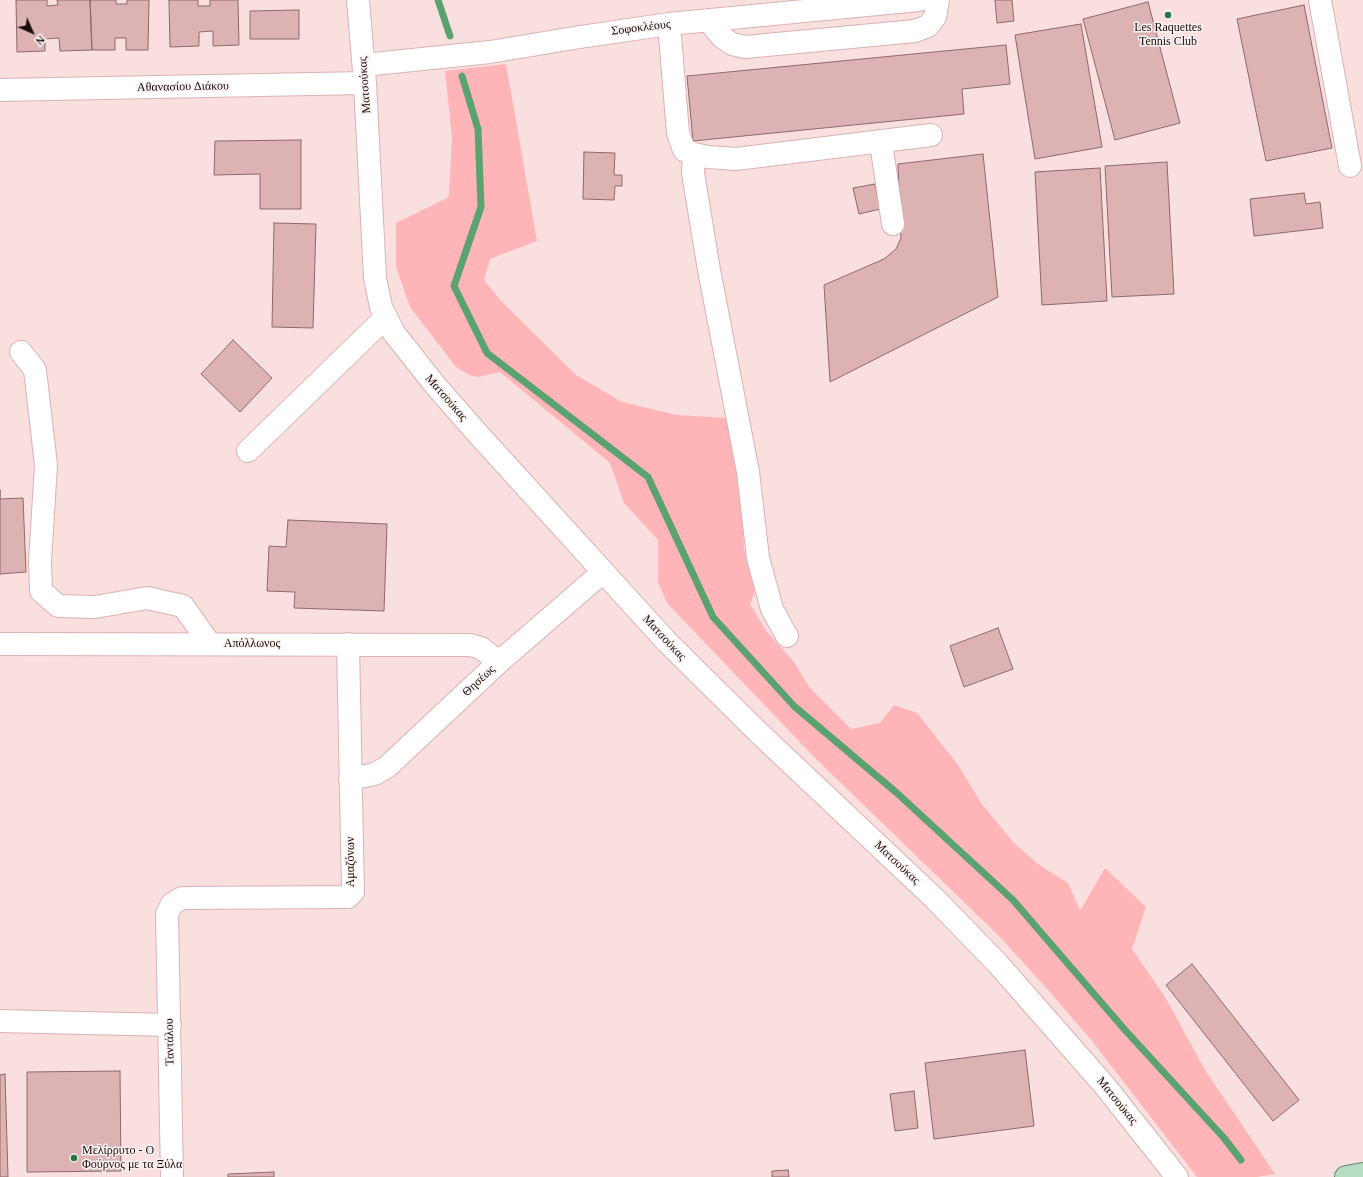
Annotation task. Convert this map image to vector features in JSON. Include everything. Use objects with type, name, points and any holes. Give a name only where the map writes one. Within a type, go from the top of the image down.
[{"type":"main road","points":[[1346,1177],[1363,1174]]},
{"type":"street","name":"Ματσούκας","points":[[358,0],[364,74],[375,278],[379,300],[386,318],[406,349],[435,385],[603,572],[709,685],[934,898],[998,964],[1105,1086],[1177,1177]]},
{"type":"street","name":"Σοφοκλέους","points":[[364,74],[580,37],[708,20],[729,9],[919,0]]},
{"type":"street","points":[[708,20],[722,37],[732,44],[745,47],[915,31],[928,26],[935,17],[938,0]]},
{"type":"street","points":[[1320,0],[1350,166]]},
{"type":"street","points":[[669,24],[678,133],[684,150],[708,157],[736,159],[931,136]]},
{"type":"street","name":"Αθανασίου Διάκου","points":[[0,90],[364,74]]},
{"type":"street","points":[[881,143],[893,224]]},
{"type":"street","points":[[694,154],[693,173],[709,270],[748,472],[758,558],[772,609],[787,636]]},
{"type":"street","points":[[248,451],[386,318]]},
{"type":"street","points":[[21,352],[35,370],[46,464],[40,561],[41,591],[58,606],[95,607],[147,598],[183,606],[210,644]]},
{"type":"street","name":"Θησέως","points":[[350,779],[375,774],[387,767],[500,662],[603,572]]},
{"type":"street","name":"Απόλλωνος","points":[[0,644],[470,645],[481,648],[500,662]]},
{"type":"street","name":"Αμαζόνων","points":[[169,908],[175,901],[182,898],[348,897],[353,892],[348,644]]},
{"type":"street","name":"Ταντάλου","points":[[169,908],[166,925],[170,1025],[172,1177]]},
{"type":"street","points":[[0,1021],[170,1025]]},
{"type":"shaded area","points":[[506,64],[537,241],[490,259],[484,280],[501,301],[576,375],[622,402],[677,415],[726,418],[742,490],[744,549],[757,586],[750,604],[767,632],[794,662],[809,687],[851,729],[880,723],[894,705],[917,713],[958,765],[981,803],[1014,843],[1038,864],[1068,883],[1080,911],[1105,868],[1146,907],[1132,949],[1165,997],[1205,1070],[1275,1174],[1257,1177],[1197,1177],[1092,1041],[998,935],[814,757],[667,603],[658,582],[658,540],[624,503],[610,463],[500,372],[478,377],[469,375],[456,367],[410,307],[396,267],[396,223],[447,198],[449,195],[452,138],[445,71]]},
{"type":"building","points":[[16,0],[47,0],[47,6],[58,5],[57,0],[90,0],[92,50],[60,51],[59,38],[45,39],[45,51],[17,52]]},
{"type":"building","points":[[90,0],[116,0],[116,4],[127,4],[127,0],[149,0],[148,50],[126,50],[126,38],[115,38],[115,50],[92,50]]},
{"type":"building","points":[[169,0],[198,0],[198,6],[210,6],[210,0],[238,0],[239,45],[213,46],[213,31],[199,32],[199,46],[170,47]]},
{"type":"building","points":[[995,0],[1012,0],[1014,21],[997,23]]},
{"type":"building","points":[[1148,2],[1180,123],[1115,140],[1083,19]]},
{"type":"building","points":[[1304,5],[1332,148],[1266,161],[1237,19]]},
{"type":"building","points":[[299,10],[299,39],[250,39],[250,11]]},
{"type":"building","points":[[1081,24],[1102,147],[1035,159],[1015,35]]},
{"type":"building","points":[[1006,45],[1010,84],[962,89],[964,114],[693,141],[687,76]]},
{"type":"building","points":[[301,140],[301,209],[260,209],[260,174],[214,175],[215,141]]},
{"type":"building","points":[[584,152],[615,153],[614,175],[622,175],[622,186],[615,186],[614,200],[583,199]]},
{"type":"building","points":[[983,154],[998,297],[830,382],[824,285],[884,259],[896,249],[901,238],[898,164]]},
{"type":"building","points":[[1167,162],[1174,294],[1112,297],[1105,166]]},
{"type":"building","points":[[1100,168],[1107,301],[1042,305],[1035,172]]},
{"type":"building","points":[[875,184],[880,209],[859,214],[853,188]]},
{"type":"building","points":[[1304,193],[1306,204],[1320,202],[1323,228],[1254,236],[1250,199]]},
{"type":"building","points":[[274,223],[316,224],[313,328],[272,327]]},
{"type":"building","points":[[233,340],[272,378],[240,412],[201,374]]},
{"type":"building","points":[[23,498],[26,572],[0,574],[0,499]]},
{"type":"building","points":[[288,520],[387,524],[384,611],[294,608],[295,592],[267,591],[269,546],[286,547]]},
{"type":"building","points":[[998,628],[1013,669],[964,687],[950,646]]},
{"type":"building","points":[[1192,964],[1299,1100],[1273,1121],[1166,985]]},
{"type":"building","points":[[1025,1050],[1034,1126],[934,1139],[925,1063]]},
{"type":"building","points":[[120,1071],[121,1171],[27,1172],[27,1072]]},
{"type":"building","points":[[5,1074],[8,1177],[0,1177],[0,1075]]},
{"type":"building","points":[[914,1091],[918,1128],[895,1131],[890,1094]]},
{"type":"building","points":[[788,1170],[789,1177],[772,1177],[772,1171]]},
{"type":"building","points":[[274,1172],[274,1177],[228,1177],[228,1174]]},
{"type":"waterway","points":[[438,0],[450,36]]},
{"type":"waterway","points":[[462,76],[478,129],[481,207],[454,286],[487,353],[648,477],[713,617],[794,706],[898,794],[1013,900],[1125,1030],[1224,1138],[1241,1160]]},
{"type":"place","name":"Les Raquettes Tennis Club","points":[[1168,15]]},
{"type":"place","name":"Μελίρρυτο - Ο Φούρνος με τα Ξύλα","points":[[74,1158]]}]
